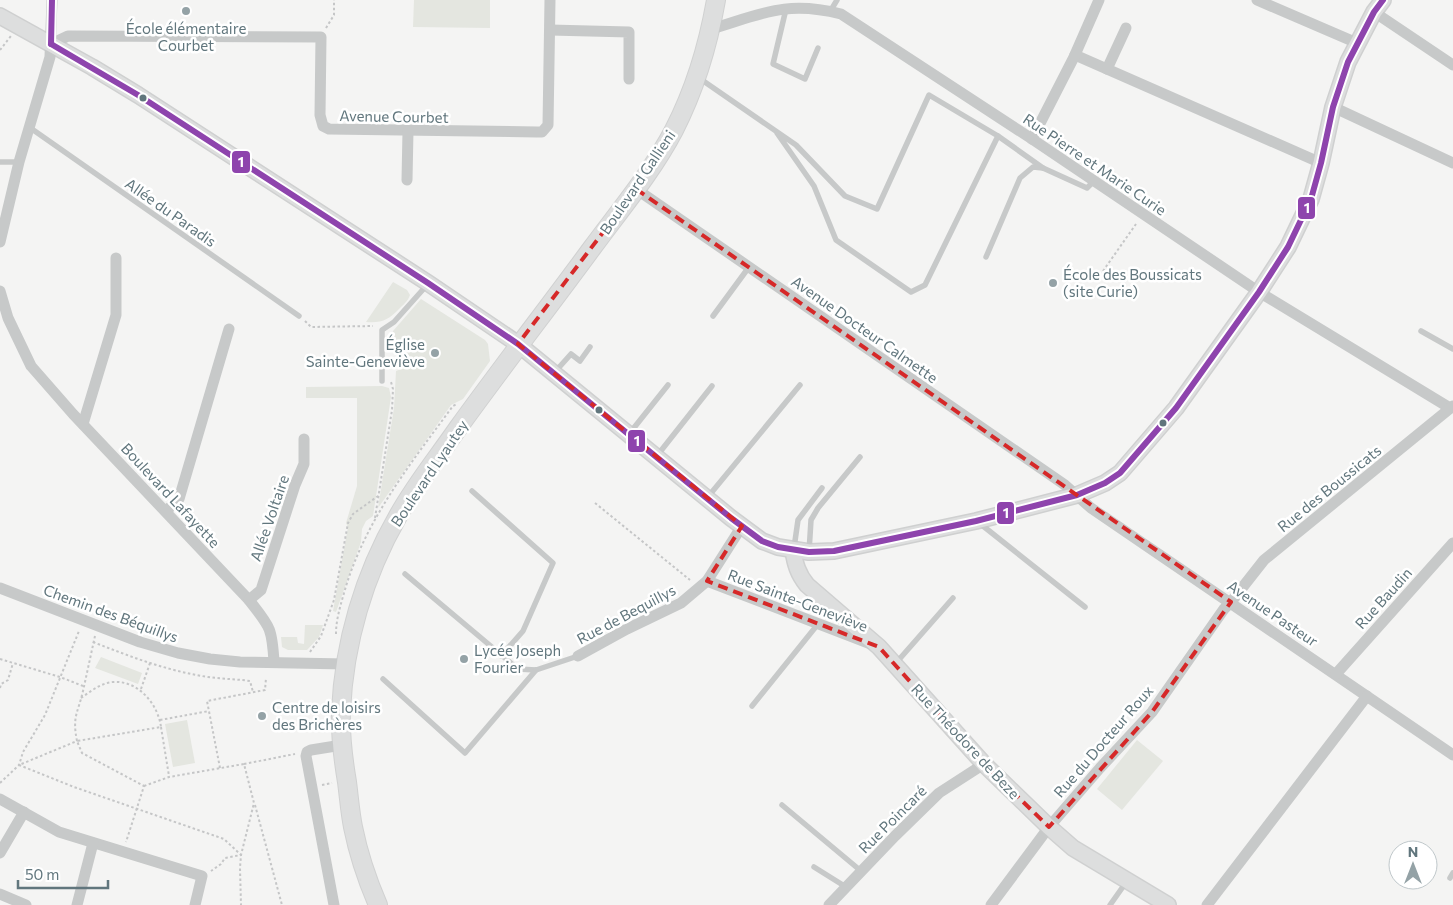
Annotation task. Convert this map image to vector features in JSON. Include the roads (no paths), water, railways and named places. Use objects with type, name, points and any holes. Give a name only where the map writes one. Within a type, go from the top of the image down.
[{"type":"main road","name":"Boulevard Gallieni","points":[[518,344],[636,189],[673,133],[698,77],[711,29],[716,0]]},
{"type":"main road","points":[[0,16],[138,95],[518,344],[707,498],[762,540],[778,547],[809,552],[834,551],[976,521],[1077,495],[1105,483],[1120,473],[1176,408],[1259,292],[1288,247],[1311,199],[1333,107],[1348,62],[1356,43],[1378,6]]},
{"type":"main road","name":"Boulevard Lyautey","points":[[378,905],[372,892],[353,829],[342,745],[341,712],[346,664],[355,622],[373,566],[397,517],[416,486],[518,344]]},
{"type":"main road","name":"Rue Théodore de Beze","points":[[794,550],[795,563],[800,576],[807,585],[879,647],[984,764],[1049,827],[1074,848],[1168,905]]},
{"type":"street","points":[[0,242],[19,162],[50,57],[52,0]]},
{"type":"street","name":"Avenue Courbet","points":[[51,44],[68,36],[321,37],[320,115],[323,126],[335,130],[537,132],[546,129],[549,119],[550,0]]},
{"type":"street","points":[[1032,139],[1075,55],[1099,0]]},
{"type":"street","points":[[1257,0],[1356,43]]},
{"type":"street","name":"Rue Pierre et Marie Curie","points":[[711,29],[766,8],[787,4],[834,5],[850,20],[1032,139],[1259,292],[1452,407]]},
{"type":"street","points":[[1378,6],[1453,65]]},
{"type":"street","points":[[1108,69],[1126,28]]},
{"type":"street","points":[[550,30],[629,32],[629,79]]},
{"type":"street","points":[[1075,55],[1321,162]]},
{"type":"street","points":[[1333,107],[1453,163]]},
{"type":"street","points":[[407,180],[408,131]]},
{"type":"street","name":"Avenue Docteur Calmette","points":[[636,189],[1065,484],[1077,495]]},
{"type":"street","points":[[83,424],[116,315],[116,258]]},
{"type":"street","name":"Boulevard Lafayette","points":[[0,291],[8,318],[31,366],[249,600],[268,624],[271,631],[274,662]]},
{"type":"street","points":[[166,511],[178,499],[230,329]]},
{"type":"street","name":"Rue des Boussicats","points":[[1231,602],[1264,560],[1452,407]]},
{"type":"street","name":"Allée Voltaire","points":[[249,600],[261,590],[294,485],[304,464],[304,439]]},
{"type":"street","name":"Avenue Pasteur","points":[[1077,495],[1091,508],[1453,755]]},
{"type":"street","name":"Rue de Bequillys","points":[[578,656],[627,629],[682,603],[704,584],[742,526]]},
{"type":"street","name":"Rue Baudin","points":[[1336,674],[1453,543]]},
{"type":"street","name":"Rue Sainte-Geneviève","points":[[704,584],[879,647]]},
{"type":"street","name":"Chemin des Béquillys","points":[[0,588],[140,642],[178,653],[218,660],[274,662]]},
{"type":"street","name":"Rue du Docteur Roux","points":[[991,905],[1049,827],[1152,712],[1224,609],[1231,602]]},
{"type":"street","points":[[274,662],[346,664]]},
{"type":"street","points":[[1207,905],[1367,696]]},
{"type":"street","points":[[334,905],[306,754],[311,750],[342,745]]},
{"type":"street","name":"Rue Poincaré","points":[[829,905],[939,793],[984,764]]},
{"type":"street","points":[[0,799],[59,832],[202,876],[195,905]]},
{"type":"street","points":[[0,853],[24,812]]},
{"type":"street","points":[[76,905],[93,843]]},
{"type":"street","points":[[0,894],[21,904]]},
{"type":"lane","points":[[787,4],[773,64],[805,79],[818,48]]},
{"type":"lane","points":[[698,77],[796,145],[845,196],[877,209],[929,95],[998,136],[1043,168],[1087,188],[1094,181]]},
{"type":"lane","name":"Allée du Paradis","points":[[29,127],[299,316]]},
{"type":"lane","points":[[777,133],[814,186],[836,240],[910,292],[925,286],[998,136]]},
{"type":"lane","points":[[0,162],[19,162]]},
{"type":"lane","points":[[986,257],[1020,178],[1033,167],[1043,168]]},
{"type":"lane","points":[[713,316],[749,267]]},
{"type":"lane","points":[[383,378],[382,330],[394,322],[428,284]]},
{"type":"lane","points":[[1421,331],[1453,349]]},
{"type":"lane","points":[[554,373],[571,354],[580,361],[590,348]]},
{"type":"lane","points":[[629,434],[668,385]]},
{"type":"lane","points":[[707,498],[800,385]]},
{"type":"lane","points":[[656,457],[712,386]]},
{"type":"lane","points":[[809,552],[811,520],[818,508],[860,457]]},
{"type":"lane","points":[[794,550],[798,520],[822,488]]},
{"type":"lane","points":[[472,491],[553,563],[523,631],[502,656]]},
{"type":"lane","points":[[976,521],[1085,607]]},
{"type":"lane","points":[[404,574],[518,669],[536,670],[578,656]]},
{"type":"lane","points":[[895,665],[953,598]]},
{"type":"lane","points":[[752,706],[818,624]]},
{"type":"lane","points":[[383,679],[466,753],[536,670]]},
{"type":"lane","points":[[782,805],[861,871]]},
{"type":"lane","points":[[814,867],[846,887]]},
{"type":"lane","points":[[1110,905],[1127,881]]},
{"type":"place","name":"École élémentaire Courbet","points":[[186,11]]},
{"type":"place","name":"École des Boussicats (site Curie)","points":[[1053,283]]},
{"type":"place","name":"Église Sainte-Geneviève","points":[[435,353]]},
{"type":"place","name":"Lycée Joseph Fourier","points":[[464,659]]},
{"type":"place","name":"Centre de loisirs des Brichères","points":[[262,716]]}]
